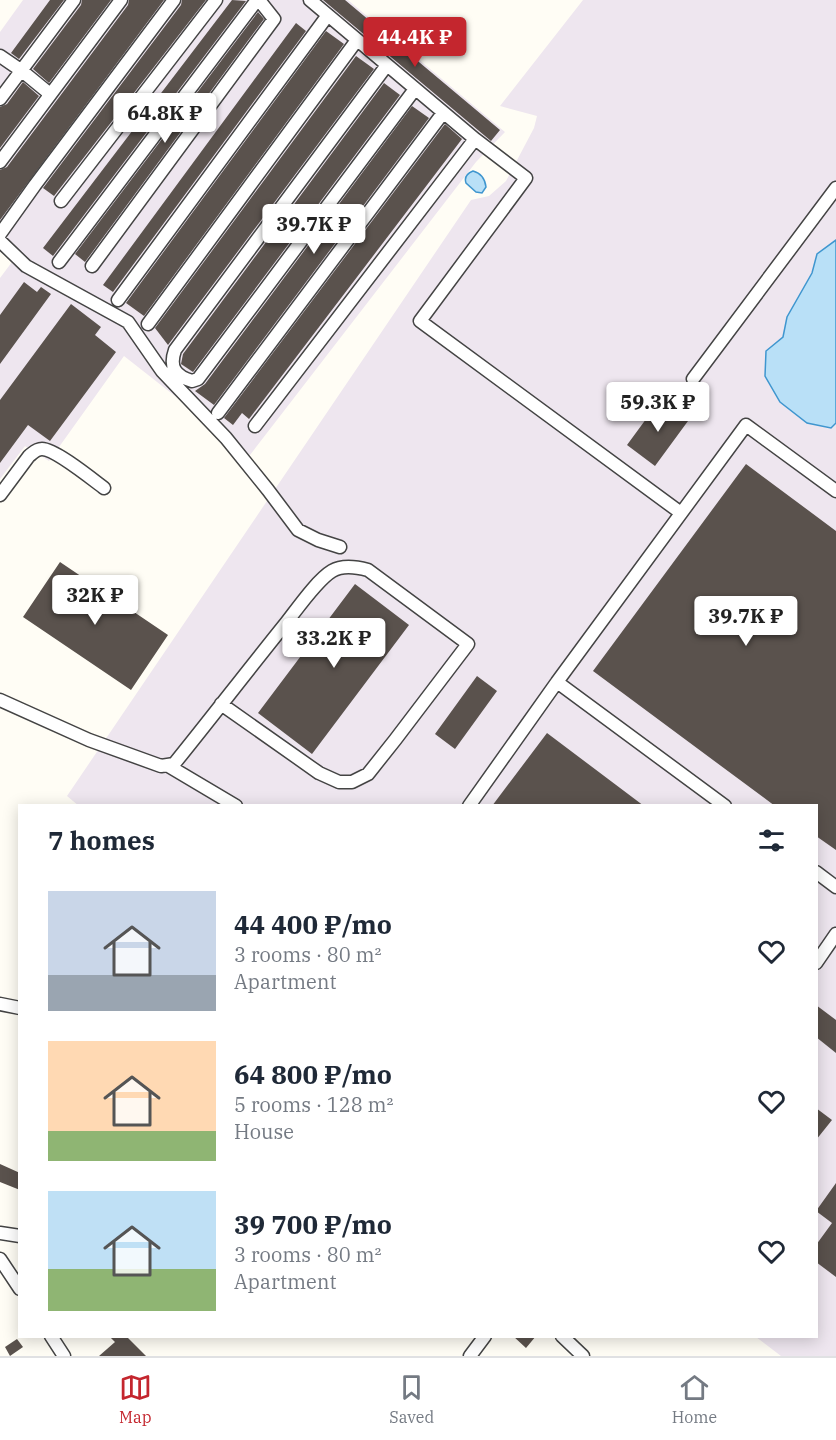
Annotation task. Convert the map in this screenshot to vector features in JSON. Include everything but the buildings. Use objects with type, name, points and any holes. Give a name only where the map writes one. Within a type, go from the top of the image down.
[{"type":"street","points":[[0,99],[74,0]]},
{"type":"street","points":[[0,162],[121,0]]},
{"type":"street","points":[[0,234],[174,0]]},
{"type":"street","points":[[61,201],[216,0]]},
{"type":"street","points":[[59,261],[258,0],[274,19],[92,266]]},
{"type":"street","points":[[310,0],[443,113],[526,178],[420,321],[681,513]]},
{"type":"street","points":[[118,300],[328,15]]},
{"type":"street","points":[[148,324],[357,40]]},
{"type":"street","points":[[0,56],[50,94]]},
{"type":"street","points":[[387,65],[176,350],[172,359],[173,368],[184,379],[192,381],[198,378],[415,89]]},
{"type":"street","points":[[218,413],[443,113]]},
{"type":"street","points":[[255,426],[475,139]]},
{"type":"street","points":[[693,379],[836,188]]},
{"type":"street","points":[[0,241],[26,266],[128,322],[162,371],[226,438],[298,530],[340,547]]},
{"type":"street","points":[[470,804],[746,425],[836,491]]},
{"type":"street","points":[[0,495],[29,456],[42,449],[56,454],[104,488]]},
{"type":"street","points":[[0,700],[89,740],[161,766],[174,764],[221,704],[311,592],[331,572],[339,568],[368,570],[468,644],[368,774],[352,782],[339,782],[320,773],[221,704]]},
{"type":"street","points":[[557,682],[722,804]]},
{"type":"street","points":[[167,765],[234,804]]},
{"type":"street","points":[[818,874],[836,887]]},
{"type":"street","points":[[818,960],[836,934]]},
{"type":"street","points":[[0,1004],[18,1008]]},
{"type":"street","points":[[0,1233],[18,1236]]},
{"type":"street","points":[[0,1259],[18,1286]]},
{"type":"street","points":[[52,1338],[64,1356]]},
{"type":"street","points":[[470,1356],[484,1338]]},
{"type":"street","points":[[563,1338],[584,1356]]},
{"type":"shaded area","points":[[23,0],[348,0],[505,132],[476,162],[250,455],[124,356],[49,461],[25,446],[0,479],[0,278],[12,262],[0,248],[0,32]]},
{"type":"shaded area","points":[[583,0],[836,0],[836,1356],[781,1356],[757,1338],[818,1338],[818,804],[77,804],[67,796],[471,200],[489,196],[506,181],[534,128],[537,116],[500,106]]},
{"type":"water","points":[[473,171],[485,181],[486,187],[482,193],[476,192],[466,183],[467,176]]},
{"type":"water","points":[[836,240],[836,423],[831,428],[807,423],[780,402],[765,376],[766,351],[783,337],[787,317],[812,273],[817,254]]}]
